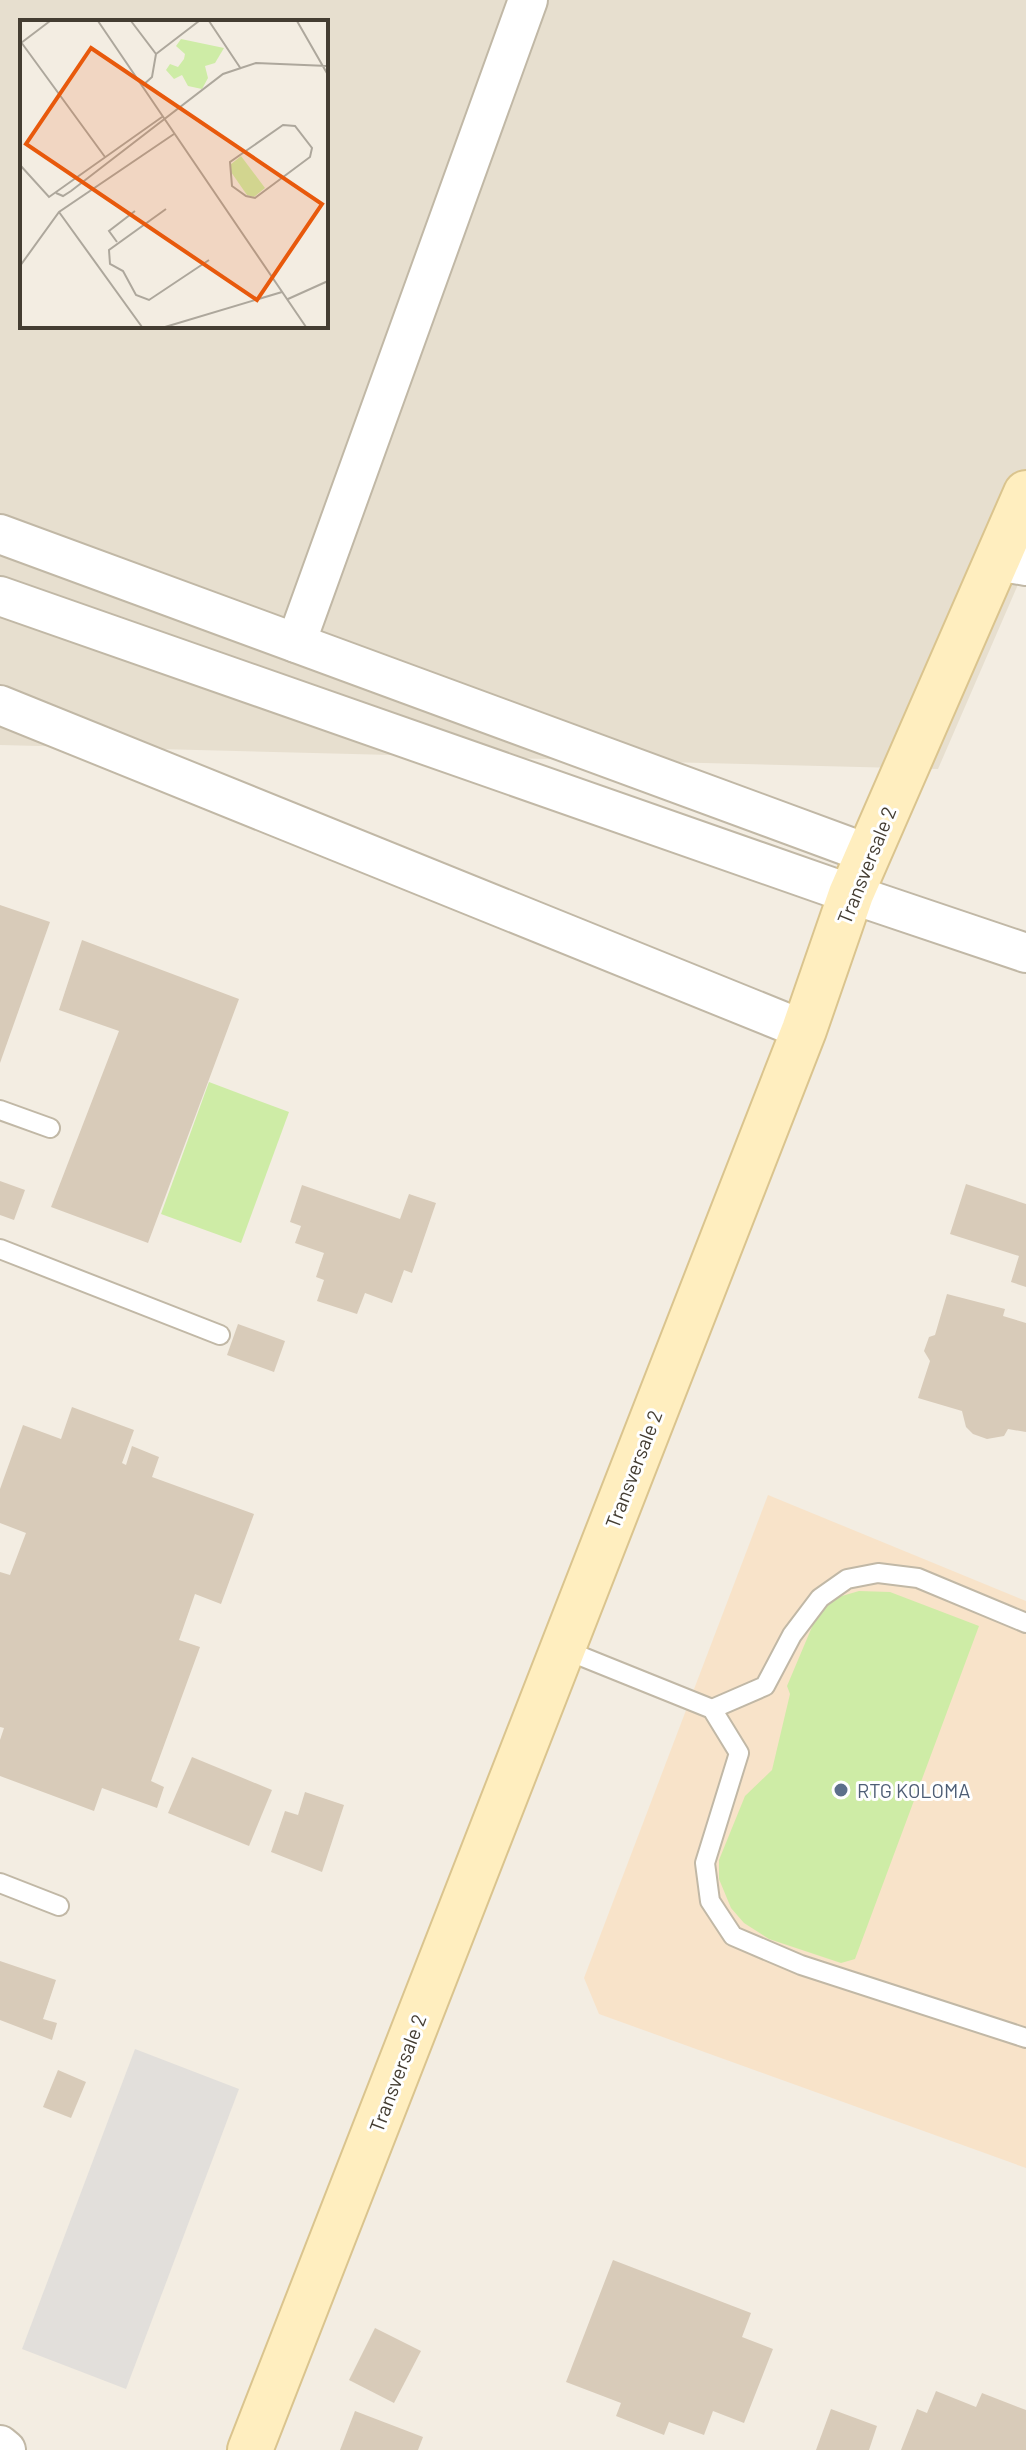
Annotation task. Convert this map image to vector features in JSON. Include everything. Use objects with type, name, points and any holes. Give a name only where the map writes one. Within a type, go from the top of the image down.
[{"type":"main road","name":"Transversale 2","points":[[250,2450],[804,1030],[851,894],[1011,564],[1026,493]]},
{"type":"street","points":[[296,643],[528,0]]},
{"type":"street","points":[[0,534],[869,854]]},
{"type":"street","points":[[0,596],[1026,953]]},
{"type":"street","points":[[0,705],[804,1030]]},
{"type":"street","points":[[0,2445],[6,2450]]},
{"type":"lane","points":[[0,1110],[50,1128]]},
{"type":"lane","points":[[0,1249],[220,1335]]},
{"type":"lane","points":[[712,1709],[765,1686],[792,1635],[820,1598],[847,1579],[878,1573],[918,1578],[1026,1623]]},
{"type":"lane","points":[[562,1649],[712,1709],[739,1753],[705,1863],[710,1901],[733,1936],[801,1965],[1026,2038]]},
{"type":"lane","points":[[0,1883],[59,1906]]},
{"type":"shaded area","points":[[0,0],[1026,0],[1026,566],[938,769],[0,745]]},
{"type":"shaded area","name":"RTG KOLOMA","points":[[768,1495],[1026,1601],[1026,2168],[599,2014],[584,1978]]},
{"type":"shaded area","points":[[135,2049],[239,2089],[126,2389],[22,2349]]},
{"type":"green space","points":[[209,1082],[289,1112],[241,1243],[161,1214]]},
{"type":"green space","points":[[859,1591],[890,1592],[979,1626],[855,1959],[841,1963],[769,1939],[744,1923],[731,1908],[719,1879],[719,1860],[745,1796],[772,1770],[790,1694],[787,1686],[817,1615],[835,1598]]},
{"type":"building","points":[[0,905],[50,922],[0,1063]]},
{"type":"building","points":[[82,940],[239,999],[148,1243],[51,1207],[119,1031],[59,1010]]},
{"type":"building","points":[[0,1181],[25,1190],[14,1220],[0,1215]]},
{"type":"building","points":[[966,1184],[1026,1204],[1026,1287],[1011,1282],[1019,1256],[950,1234]]},
{"type":"building","points":[[302,1185],[400,1219],[409,1194],[436,1203],[412,1273],[404,1270],[392,1303],[365,1293],[357,1314],[317,1301],[324,1280],[316,1277],[324,1253],[295,1243],[301,1226],[290,1222]]},
{"type":"building","points":[[947,1294],[1005,1309],[1003,1316],[1026,1323],[1026,1432],[1008,1429],[1004,1436],[987,1439],[973,1434],[966,1427],[962,1411],[918,1398],[930,1361],[924,1351],[929,1337],[935,1335]]},
{"type":"building","points":[[238,1324],[285,1341],[274,1372],[227,1355]]},
{"type":"building","points":[[72,1407],[134,1430],[122,1463],[126,1465],[132,1446],[159,1457],[152,1477],[254,1514],[221,1604],[195,1594],[179,1640],[200,1647],[151,1781],[164,1787],[157,1808],[102,1788],[94,1811],[0,1776],[0,1740],[4,1728],[0,1727],[0,1572],[10,1575],[26,1533],[0,1523],[0,1489],[23,1425],[61,1439]]},
{"type":"building","points":[[192,1757],[272,1790],[249,1846],[168,1813]]},
{"type":"building","points":[[305,1792],[344,1805],[322,1872],[271,1852],[285,1811],[298,1815]]},
{"type":"building","points":[[0,1961],[56,1980],[43,2019],[57,2023],[52,2040],[0,2020]]},
{"type":"building","points":[[58,2070],[86,2082],[71,2118],[43,2107]]},
{"type":"building","points":[[613,2260],[751,2313],[742,2337],[773,2349],[744,2423],[713,2411],[704,2435],[669,2422],[664,2435],[616,2416],[621,2403],[566,2382]]},
{"type":"building","points":[[375,2328],[421,2351],[394,2403],[349,2380]]},
{"type":"building","points":[[936,2391],[976,2407],[982,2393],[1026,2410],[1026,2450],[901,2450],[917,2409],[927,2413]]},
{"type":"building","points":[[831,2409],[877,2426],[869,2450],[816,2450]]},
{"type":"building","points":[[355,2411],[423,2437],[418,2450],[340,2450]]},
{"type":"place","name":"RTG KOLOMA","points":[[841,1790]]}]
